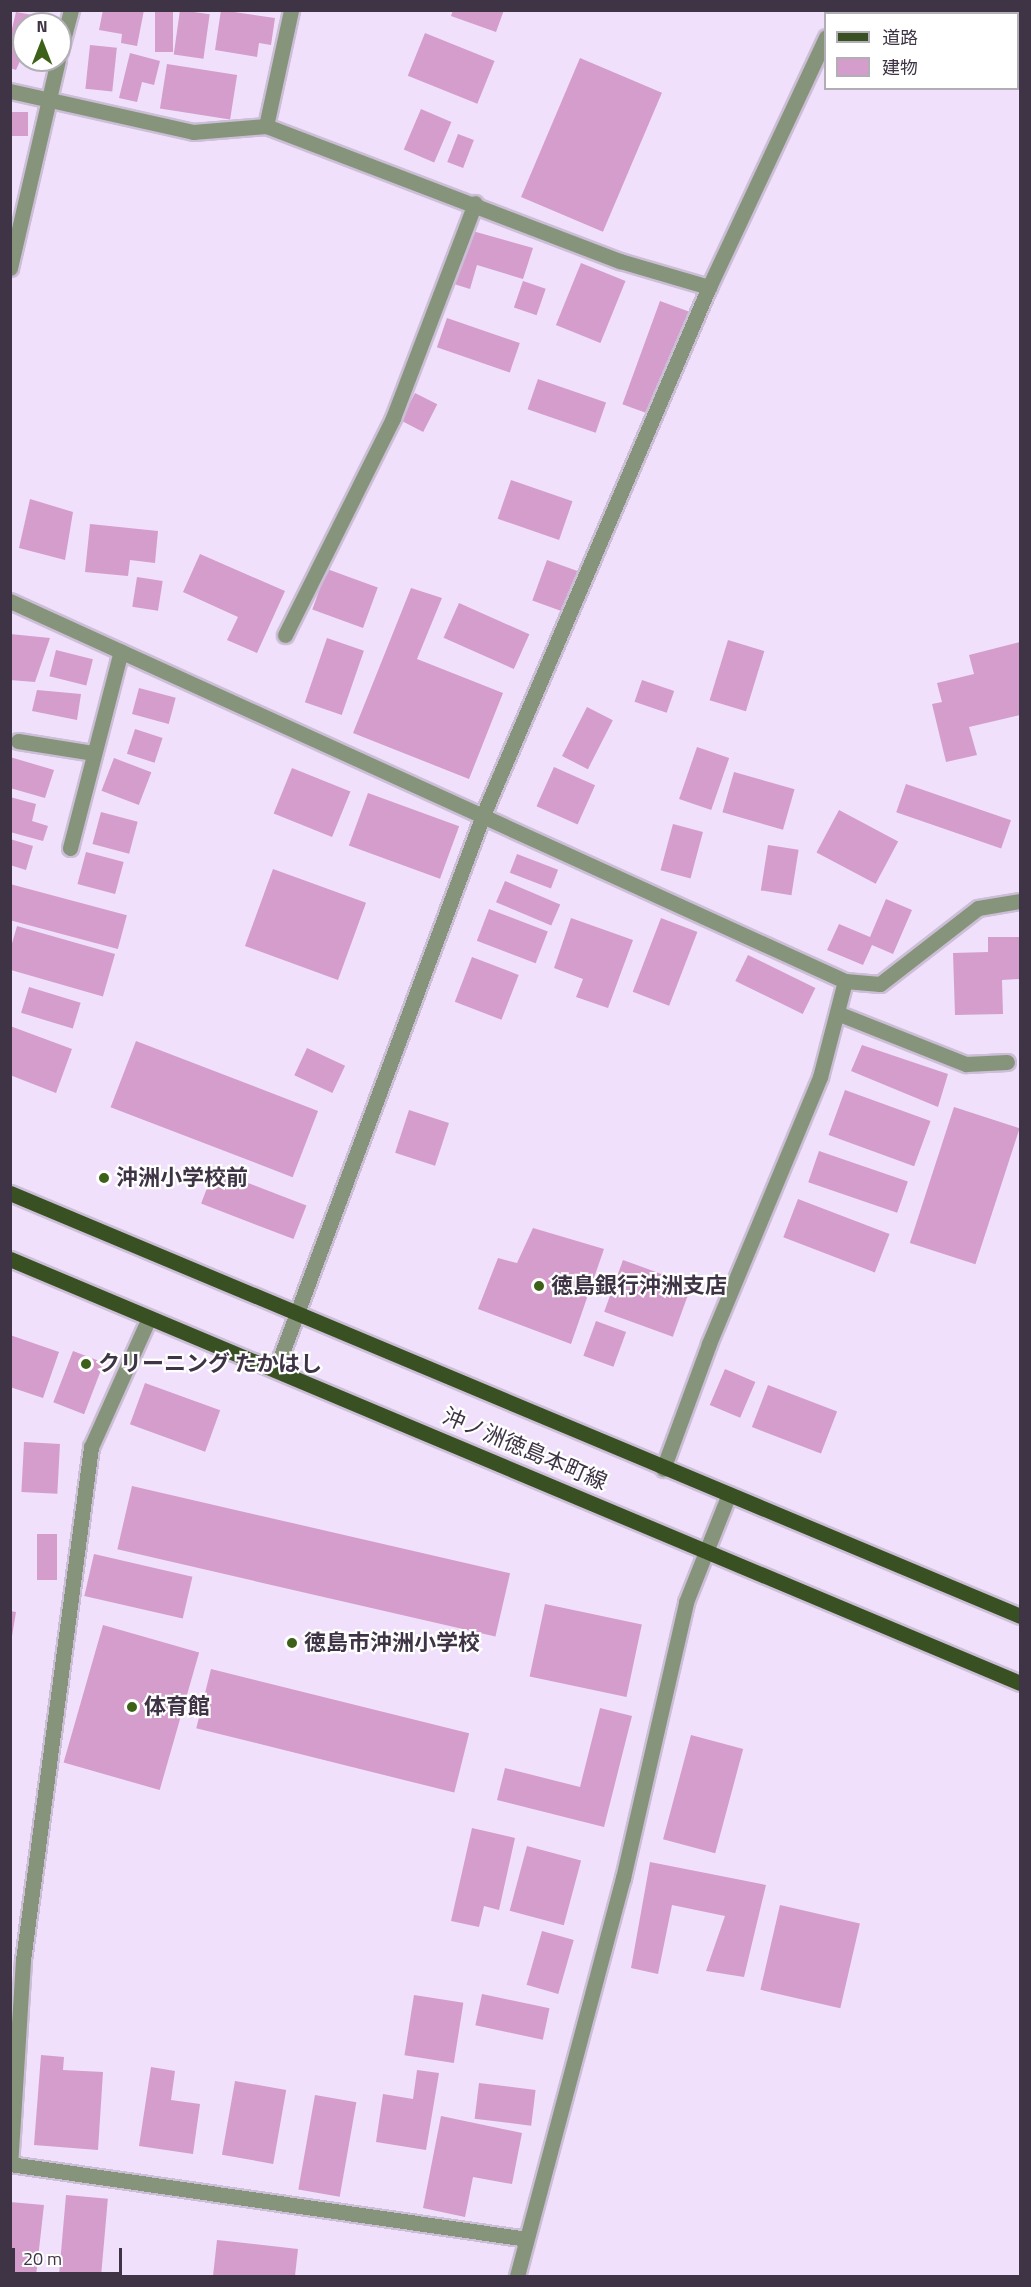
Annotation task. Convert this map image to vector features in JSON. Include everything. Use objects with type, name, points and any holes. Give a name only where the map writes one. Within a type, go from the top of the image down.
[{"type":"main road","name":"沖ノ洲徳島本町線","points":[[10,1193],[663,1469],[729,1494],[1020,1616]]},
{"type":"main road","name":"沖ノ洲徳島本町線","points":[[10,1260],[707,1549],[1020,1683]]},
{"type":"street","points":[[266,126],[291,10]]},
{"type":"street","points":[[276,1369],[483,815],[709,287],[824,39]]},
{"type":"street","points":[[10,268],[46,101],[54,72]]},
{"type":"street","points":[[10,91],[46,101],[193,132],[266,126],[475,203],[620,261],[709,287]]},
{"type":"street","points":[[285,635],[393,418],[475,203]]},
{"type":"street","points":[[10,601],[845,981],[880,984],[978,908],[1020,901]]},
{"type":"street","points":[[70,848],[121,651]]},
{"type":"street","points":[[18,741],[94,753]]},
{"type":"street","points":[[663,1469],[709,1344],[820,1077],[845,981]]},
{"type":"street","points":[[837,1013],[966,1064],[1008,1062]]},
{"type":"street","points":[[148,1318],[91,1447],[16,1982],[10,2164],[526,2239]]},
{"type":"street","points":[[517,2277],[623,1878],[686,1602],[729,1494]]},
{"type":"building","points":[[103,10],[144,10],[137,46],[121,43],[122,34],[99,30]]},
{"type":"building","points":[[155,10],[173,10],[173,52],[155,52]]},
{"type":"building","points":[[180,10],[210,14],[203,59],[174,55]]},
{"type":"building","points":[[221,10],[275,18],[271,45],[259,43],[257,57],[215,50]]},
{"type":"building","points":[[453,10],[504,10],[496,32],[451,16]]},
{"type":"building","points":[[12,29],[12,69],[10,68]]},
{"type":"building","points":[[425,33],[495,61],[477,104],[408,76]]},
{"type":"building","points":[[90,45],[117,48],[112,92],[85,89]]},
{"type":"building","points":[[130,53],[160,61],[154,85],[142,82],[137,102],[119,98]]},
{"type":"building","points":[[580,58],[662,93],[603,232],[521,197]]},
{"type":"building","points":[[167,64],[237,75],[230,120],[160,108]]},
{"type":"building","points":[[421,109],[451,122],[434,162],[404,150]]},
{"type":"building","points":[[10,112],[28,112],[28,136],[10,136]]},
{"type":"building","points":[[458,134],[474,140],[463,168],[447,162]]},
{"type":"building","points":[[469,230],[533,248],[523,279],[477,265],[470,289],[454,284]]},
{"type":"building","points":[[581,263],[626,281],[600,343],[556,325]]},
{"type":"building","points":[[523,281],[546,289],[537,315],[514,307]]},
{"type":"building","points":[[660,301],[693,313],[655,416],[622,404]]},
{"type":"building","points":[[447,318],[520,343],[510,372],[437,347]]},
{"type":"building","points":[[538,379],[606,402],[596,433],[528,409]]},
{"type":"building","points":[[415,393],[437,404],[423,432],[401,421]]},
{"type":"building","points":[[511,480],[572,501],[559,540],[498,519]]},
{"type":"building","points":[[30,499],[73,512],[65,560],[19,548]]},
{"type":"building","points":[[90,524],[158,531],[155,563],[130,560],[128,576],[85,572]]},
{"type":"building","points":[[200,554],[285,591],[257,653],[227,640],[238,617],[183,592]]},
{"type":"building","points":[[547,560],[578,571],[563,612],[532,600]]},
{"type":"building","points":[[327,569],[378,587],[363,628],[312,609]]},
{"type":"building","points":[[137,577],[163,581],[158,611],[132,607]]},
{"type":"building","points":[[411,588],[442,598],[417,659],[503,693],[469,779],[353,733]]},
{"type":"building","points":[[459,603],[529,634],[514,669],[444,638]]},
{"type":"building","points":[[10,634],[50,638],[35,682],[10,680]]},
{"type":"building","points":[[327,638],[364,651],[342,715],[305,702]]},
{"type":"building","points":[[728,640],[764,651],[746,711],[710,700]]},
{"type":"building","points":[[1020,642],[1020,715],[969,727],[977,755],[946,762],[932,704],[942,702],[937,683],[974,674],[969,655]]},
{"type":"building","points":[[56,650],[93,659],[86,685],[49,676]]},
{"type":"building","points":[[642,680],[674,691],[667,713],[635,702]]},
{"type":"building","points":[[139,688],[176,698],[169,724],[132,714]]},
{"type":"building","points":[[37,690],[81,694],[77,720],[32,711]]},
{"type":"building","points":[[587,707],[613,720],[588,769],[562,756]]},
{"type":"building","points":[[135,729],[163,738],[155,763],[127,754]]},
{"type":"building","points":[[697,747],[729,758],[711,810],[679,799]]},
{"type":"building","points":[[10,757],[54,770],[45,798],[10,788]]},
{"type":"building","points":[[114,758],[151,772],[139,805],[101,791]]},
{"type":"building","points":[[554,767],[595,785],[578,825],[537,806]]},
{"type":"building","points":[[292,768],[350,792],[332,837],[274,813]]},
{"type":"building","points":[[734,772],[795,789],[783,830],[722,812]]},
{"type":"building","points":[[906,784],[1011,820],[1001,849],[896,812]]},
{"type":"building","points":[[368,793],[459,826],[440,879],[349,846]]},
{"type":"building","points":[[10,797],[36,804],[32,821],[48,826],[43,841],[10,832]]},
{"type":"building","points":[[839,810],[898,841],[876,884],[816,852]]},
{"type":"building","points":[[101,812],[138,822],[129,854],[92,844]]},
{"type":"building","points":[[673,824],[703,832],[691,878],[661,870]]},
{"type":"building","points":[[10,839],[33,846],[26,870],[10,865]]},
{"type":"building","points":[[768,845],[799,850],[791,895],[761,890]]},
{"type":"building","points":[[86,852],[124,862],[115,894],[77,884]]},
{"type":"building","points":[[517,854],[558,870],[551,888],[510,873]]},
{"type":"building","points":[[273,869],[366,903],[338,980],[245,946]]},
{"type":"building","points":[[505,881],[560,904],[551,926],[496,902]]},
{"type":"building","points":[[10,884],[127,915],[118,949],[10,920]]},
{"type":"building","points":[[886,899],[912,910],[893,954],[872,945],[863,965],[827,950],[839,924],[870,937]]},
{"type":"building","points":[[489,909],[548,932],[536,963],[477,941]]},
{"type":"building","points":[[571,918],[633,940],[608,1008],[576,997],[583,979],[554,968]]},
{"type":"building","points":[[661,918],[697,932],[669,1006],[633,992]]},
{"type":"building","points":[[17,926],[115,954],[103,996],[10,970],[10,950]]},
{"type":"building","points":[[988,937],[1020,937],[1020,979],[1002,980],[1003,1014],[955,1015],[953,953],[988,952]]},
{"type":"building","points":[[748,955],[815,988],[803,1014],[735,981]]},
{"type":"building","points":[[472,957],[519,975],[501,1020],[455,1002]]},
{"type":"building","points":[[29,987],[81,1003],[73,1029],[21,1013]]},
{"type":"building","points":[[10,1026],[72,1049],[56,1093],[10,1075]]},
{"type":"building","points":[[136,1041],[318,1111],[293,1177],[111,1107]]},
{"type":"building","points":[[862,1045],[948,1074],[938,1107],[851,1071]]},
{"type":"building","points":[[307,1048],[345,1066],[332,1093],[294,1075]]},
{"type":"building","points":[[845,1090],[931,1121],[914,1166],[829,1135]]},
{"type":"building","points":[[954,1107],[1020,1128],[975,1264],[910,1243]]},
{"type":"building","points":[[409,1110],[449,1123],[435,1166],[395,1153]]},
{"type":"building","points":[[819,1151],[908,1182],[897,1213],[808,1182]]},
{"type":"building","points":[[214,1170],[306,1205],[294,1239],[201,1204]]},
{"type":"building","points":[[798,1199],[889,1234],[875,1272],[783,1237]]},
{"type":"building","name":"徳島銀行沖洲支店","points":[[533,1228],[604,1249],[571,1344],[478,1309],[498,1258],[517,1263]]},
{"type":"building","points":[[623,1260],[692,1285],[673,1337],[604,1312]]},
{"type":"building","points":[[596,1321],[626,1332],[613,1367],[583,1356]]},
{"type":"building","points":[[10,1335],[59,1352],[43,1398],[10,1387]]},
{"type":"building","points":[[73,1351],[104,1363],[84,1414],[53,1402]]},
{"type":"building","points":[[725,1369],[755,1382],[740,1418],[710,1405]]},
{"type":"building","points":[[145,1383],[220,1410],[205,1452],[130,1424]]},
{"type":"building","points":[[768,1385],[837,1412],[821,1454],[752,1427]]},
{"type":"building","points":[[24,1442],[60,1444],[57,1494],[21,1492]]},
{"type":"building","points":[[132,1486],[510,1573],[495,1637],[117,1549]]},
{"type":"building","points":[[37,1534],[57,1534],[57,1580],[37,1580]]},
{"type":"building","points":[[94,1554],[192,1577],[183,1619],[84,1596]]},
{"type":"building","points":[[545,1604],[642,1625],[626,1697],[530,1676]]},
{"type":"building","points":[[10,1611],[16,1612],[12,1636],[10,1636]]},
{"type":"building","name":"体育館","points":[[103,1625],[199,1653],[160,1790],[64,1762]]},
{"type":"building","points":[[211,1669],[469,1733],[454,1793],[196,1728]]},
{"type":"building","points":[[600,1708],[632,1716],[604,1827],[497,1800],[505,1768],[580,1787]]},
{"type":"building","points":[[691,1735],[743,1749],[715,1853],[663,1839]]},
{"type":"building","points":[[472,1828],[515,1838],[499,1910],[484,1906],[479,1927],[451,1921]]},
{"type":"building","points":[[527,1846],[581,1860],[564,1925],[510,1911]]},
{"type":"building","points":[[650,1862],[766,1885],[744,1977],[706,1971],[725,1916],[672,1905],[658,1974],[631,1968]]},
{"type":"building","points":[[780,1905],[860,1923],[840,2008],[760,1990]]},
{"type":"building","points":[[542,1931],[574,1940],[558,1994],[527,1985]]},
{"type":"building","points":[[482,1994],[549,2008],[543,2040],[475,2025]]},
{"type":"building","points":[[414,1995],[463,2003],[454,2063],[404,2055]]},
{"type":"building","points":[[41,2055],[64,2057],[63,2070],[103,2072],[98,2150],[34,2145]]},
{"type":"building","points":[[151,2067],[175,2071],[171,2100],[200,2104],[193,2154],[139,2146]]},
{"type":"building","points":[[417,2070],[439,2073],[426,2150],[376,2142],[383,2094],[413,2099]]},
{"type":"building","points":[[235,2081],[286,2090],[273,2164],[222,2155]]},
{"type":"building","points":[[479,2083],[536,2090],[531,2126],[475,2119]]},
{"type":"building","points":[[315,2095],[356,2102],[340,2197],[298,2190]]},
{"type":"building","points":[[441,2116],[522,2133],[512,2184],[473,2177],[465,2217],[423,2208]]},
{"type":"building","points":[[66,2195],[108,2199],[101,2276],[59,2276]]},
{"type":"building","points":[[10,2202],[44,2205],[36,2276],[10,2276]]},
{"type":"building","points":[[217,2240],[298,2249],[295,2276],[213,2276]]},
{"type":"place","name":"沖洲小学校前","points":[[104,1178]]},
{"type":"place","name":"徳島銀行沖洲支店","points":[[539,1286]]},
{"type":"place","name":"クリーニング たかはし","points":[[86,1364]]},
{"type":"place","name":"徳島市沖洲小学校","points":[[292,1643]]},
{"type":"place","name":"体育館","points":[[132,1707]]}]
